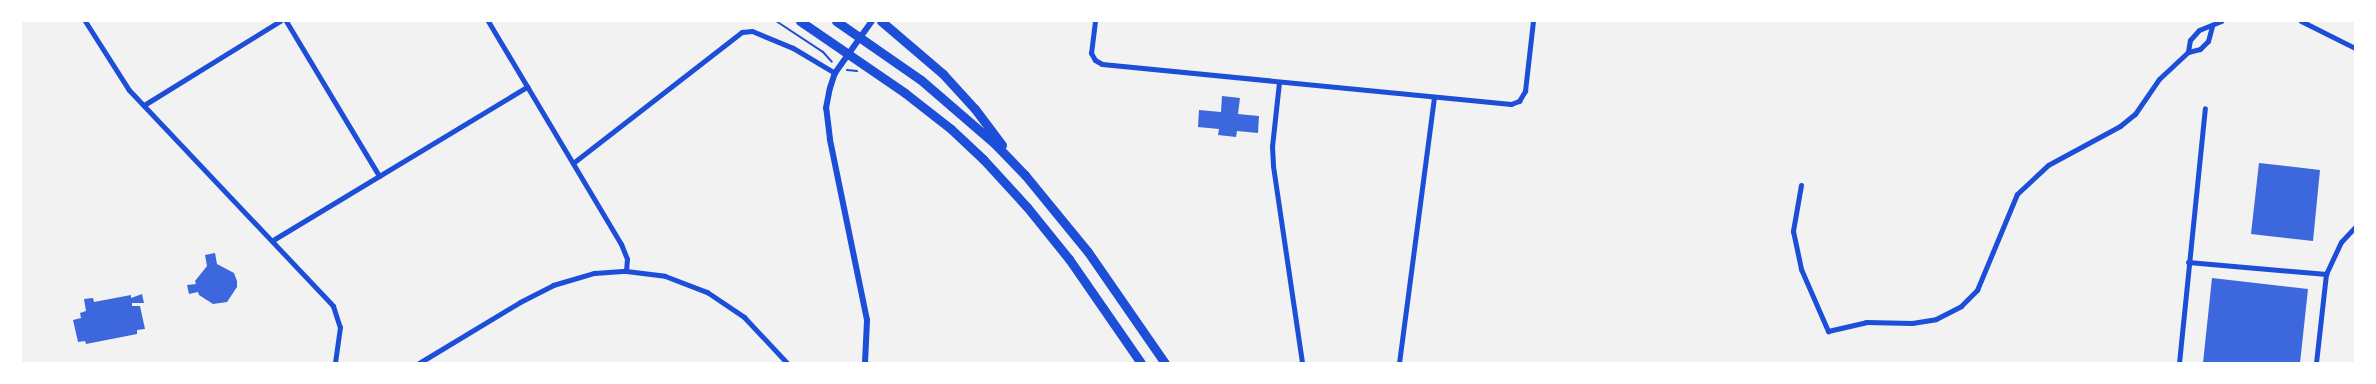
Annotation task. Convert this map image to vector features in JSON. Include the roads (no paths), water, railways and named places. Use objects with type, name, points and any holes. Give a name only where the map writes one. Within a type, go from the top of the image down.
[{"type":"highway","points":[[800,21],[849,53],[937,117],[968,144],[998,175],[1069,259],[1140,363]]},
{"type":"highway","points":[[836,21],[906,68],[948,102],[981,129],[1025,175]]},
{"type":"highway","points":[[881,21],[933,65],[965,97],[1113,285],[1165,363]]},
{"type":"street","points":[[84,21],[122,81],[273,240],[317,288],[335,311],[340,326],[335,363]]},
{"type":"street","points":[[144,105],[280,21]]},
{"type":"street","points":[[286,21],[379,176]]},
{"type":"street","points":[[488,21],[624,249],[627,259],[626,271]]},
{"type":"street","points":[[865,363],[867,320],[827,121],[827,100],[835,73],[872,21]]},
{"type":"street","points":[[1095,21],[1091,48],[1092,57],[1102,64],[1506,104],[1519,101],[1525,91],[1533,21]]},
{"type":"street","points":[[2188,52],[2190,40],[2199,30],[2221,21]]},
{"type":"street","points":[[2301,21],[2355,48]]},
{"type":"street","points":[[1801,185],[1793,232],[1801,268],[1828,331],[1866,322],[1912,323],[1936,319],[1960,306],[1977,290],[2017,194],[2048,165],[2120,126],[2135,114],[2159,79],[2188,52],[2200,49],[2208,41],[2212,26]]},
{"type":"street","points":[[573,162],[733,37],[742,32],[752,31],[792,48],[835,73]]},
{"type":"street","points":[[1279,82],[1272,162],[1302,363]]},
{"type":"street","points":[[273,240],[527,87]]},
{"type":"street","points":[[1399,363],[1434,97]]},
{"type":"street","points":[[2178,363],[2205,108]]},
{"type":"street","points":[[2316,363],[2326,274],[2341,242],[2355,227]]},
{"type":"street","points":[[2188,262],[2326,274]]},
{"type":"street","points":[[419,363],[520,302],[553,285],[578,276],[626,271],[665,276],[713,295],[744,317],[787,363]]}]
